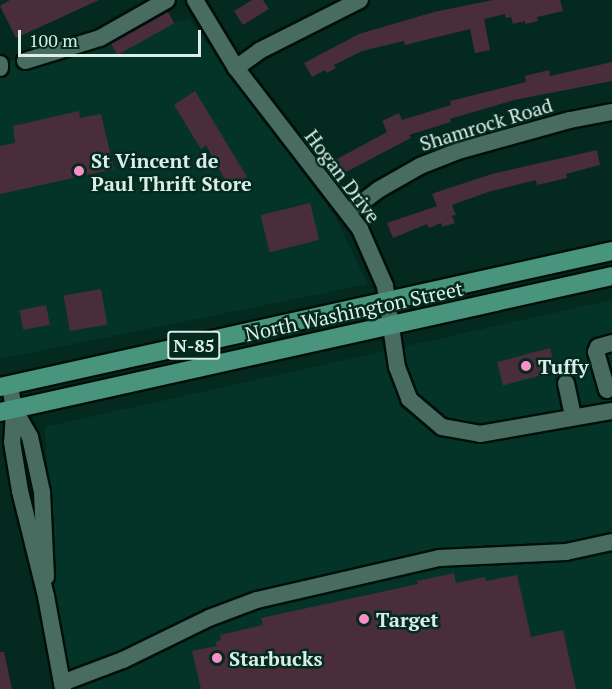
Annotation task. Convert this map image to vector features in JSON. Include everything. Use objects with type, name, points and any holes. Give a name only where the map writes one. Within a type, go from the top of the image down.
[{"type":"main road","name":"North Washington Street","points":[[5,386],[612,251]]},
{"type":"main road","name":"North Washington Street","points":[[7,411],[612,276]]},
{"type":"street","points":[[25,61],[100,38],[167,0]]},
{"type":"street","name":"Hogan Drive","points":[[195,0],[236,68],[282,130],[349,212],[375,260],[388,302],[397,367],[409,399],[442,428],[480,434],[612,411]]},
{"type":"street","points":[[236,68],[278,40],[360,0]]},
{"type":"street","name":"Shamrock Road","points":[[349,212],[378,190],[440,159],[504,137],[612,112]]},
{"type":"street","points":[[607,390],[596,352],[598,347],[612,343]]},
{"type":"street","points":[[566,382],[573,416]]},
{"type":"street","points":[[5,386],[7,411],[30,437],[42,492],[47,550],[46,596],[62,686],[123,660],[209,618],[257,600],[439,558],[566,552],[612,542]]},
{"type":"shaded area","points":[[189,19],[333,213],[368,284],[0,359],[0,63]]},
{"type":"shaded area","points":[[612,300],[612,689],[64,689],[54,589],[45,427]]},
{"type":"building","points":[[10,0],[99,0],[16,38],[0,6]]},
{"type":"building","points":[[252,0],[263,0],[269,9],[243,25],[234,11]]},
{"type":"building","points":[[493,0],[560,0],[563,11],[537,17],[538,21],[525,24],[525,21],[513,24],[511,17],[506,18],[505,14],[484,19],[490,50],[475,53],[470,29],[405,45],[404,41],[362,51],[334,65],[336,68],[327,73],[325,70],[312,77],[304,63],[359,34],[434,12]]},
{"type":"building","points":[[168,12],[174,23],[117,55],[111,44]]},
{"type":"building","points":[[612,62],[612,81],[514,100],[450,119],[451,122],[409,135],[411,138],[344,173],[337,159],[387,132],[382,121],[399,113],[402,120],[451,105],[450,101],[526,82],[525,76],[549,70],[550,76]]},
{"type":"building","points":[[195,91],[247,177],[230,189],[206,145],[201,149],[174,105]]},
{"type":"building","points":[[79,111],[80,118],[101,114],[114,169],[0,194],[0,146],[15,143],[13,126]]},
{"type":"building","points":[[597,150],[600,165],[566,174],[567,178],[537,185],[536,180],[488,192],[452,205],[456,215],[452,216],[455,223],[442,227],[441,223],[429,228],[427,224],[393,238],[387,223],[437,206],[432,194],[446,189],[492,174]]},
{"type":"building","points":[[310,203],[319,240],[270,252],[261,215]]},
{"type":"building","points":[[101,289],[107,324],[70,331],[64,296]]},
{"type":"building","points":[[46,305],[50,325],[23,330],[19,310]]},
{"type":"building","name":"Tuffy","points":[[550,348],[556,371],[503,385],[497,362]]},
{"type":"building","points":[[454,573],[456,583],[485,577],[486,581],[517,575],[531,637],[563,630],[576,689],[201,689],[192,651],[217,646],[216,642],[221,640],[220,635],[263,625],[261,618],[418,584],[417,581]]},
{"type":"building","points":[[0,652],[4,652],[12,689],[0,689]]},
{"type":"place","name":"St Vincent de Paul Thrift Store","points":[[79,171]]},
{"type":"place","name":"Tuffy","points":[[526,366]]},
{"type":"place","name":"Target","points":[[364,619]]},
{"type":"place","name":"Starbucks","points":[[217,658]]}]
